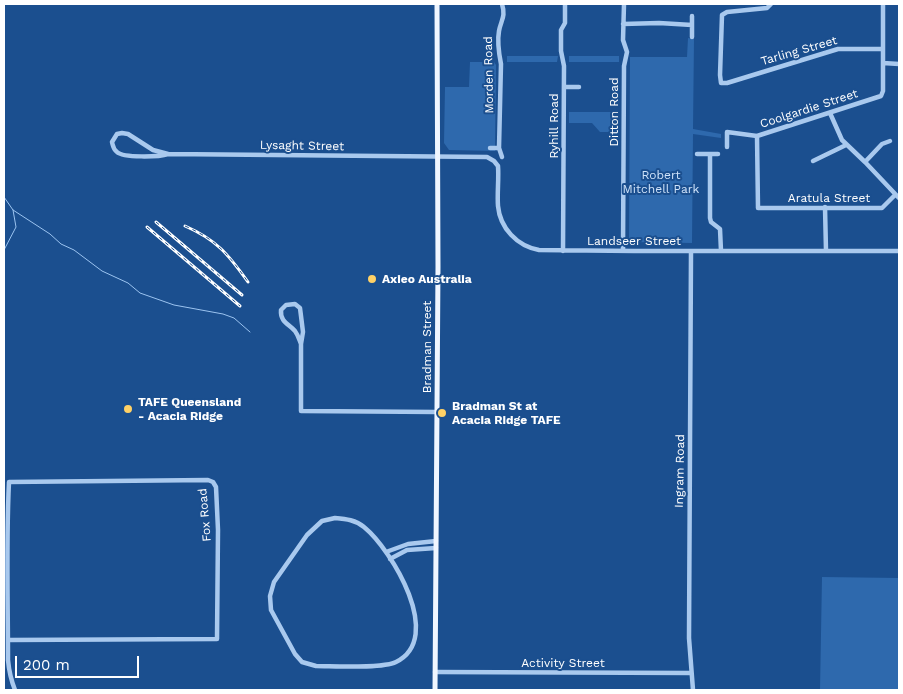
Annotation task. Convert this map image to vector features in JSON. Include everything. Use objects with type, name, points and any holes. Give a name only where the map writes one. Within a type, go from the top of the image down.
[{"type":"main road","name":"Bradman Street","points":[[435,690],[437,4]]},
{"type":"street","name":"Morden Road","points":[[502,4],[503,22],[499,32],[498,54],[501,64],[499,148],[502,157]]},
{"type":"street","name":"Ryhill Road","points":[[563,251],[564,66],[561,51],[561,30],[565,23],[564,4]]},
{"type":"street","name":"Ditton Road","points":[[624,4],[623,40],[627,52],[624,66],[624,251]]},
{"type":"street","name":"Tarling Street","points":[[771,4],[767,8],[722,14],[721,83],[727,83],[838,49],[883,49]]},
{"type":"street","points":[[883,4],[883,64],[899,64]]},
{"type":"street","points":[[692,16],[692,37]]},
{"type":"street","points":[[623,24],[659,23],[692,25]]},
{"type":"street","name":"Coolgardie Street","points":[[727,147],[727,132],[757,136],[881,96],[883,91],[883,64]]},
{"type":"street","points":[[564,87],[579,87]]},
{"type":"street","points":[[830,113],[846,145],[899,198]]},
{"type":"street","name":"Lysaght Street","points":[[168,154],[162,156],[120,154],[115,150],[112,142],[116,135],[124,133],[153,150],[168,154],[437,156]]},
{"type":"street","name":"Aratula Street","points":[[757,136],[758,208],[882,208],[895,195]]},
{"type":"street","points":[[865,162],[882,144],[890,141]]},
{"type":"street","points":[[813,161],[846,145]]},
{"type":"street","points":[[490,148],[499,148]]},
{"type":"street","points":[[697,154],[718,154]]},
{"type":"street","points":[[710,154],[710,218],[711,222],[720,230],[721,250]]},
{"type":"street","name":"Landseer Street","points":[[437,156],[485,157],[492,159],[498,168],[499,213],[507,230],[519,242],[530,248],[563,251],[899,251]]},
{"type":"street","points":[[825,208],[826,251]]},
{"type":"street","name":"Ingram Road","points":[[691,251],[689,638],[693,690]]},
{"type":"street","points":[[301,344],[297,333],[280,316],[282,308],[286,305],[295,304],[300,308],[303,332],[301,344],[301,411],[437,412]]},
{"type":"street","name":"Fox Road","points":[[8,640],[217,639],[218,530],[216,487],[213,482],[208,480],[9,482],[8,640],[9,672],[16,690]]},
{"type":"street","points":[[336,518],[350,520],[363,526],[386,552],[405,586],[416,620],[416,636],[410,651],[398,661],[388,665],[316,666],[302,662],[295,654],[271,610],[270,596],[274,582],[307,535],[314,526],[327,520],[336,518]]},
{"type":"street","points":[[386,552],[408,544],[436,541]]},
{"type":"street","points":[[390,559],[407,550],[436,548]]},
{"type":"street","name":"Activity Street","points":[[435,672],[691,673]]},
{"type":"green space","name":"Robert Mitchell Park","points":[[688,38],[694,39],[693,129],[721,134],[721,138],[693,134],[692,243],[629,242],[630,57],[687,57]]},
{"type":"green space","points":[[507,56],[558,56],[557,62],[507,62]]},
{"type":"green space","points":[[569,56],[619,56],[619,62],[569,62]]},
{"type":"green space","points":[[470,62],[494,62],[496,65],[495,151],[449,150],[444,143],[445,87],[469,87]]},
{"type":"green space","points":[[569,112],[619,112],[618,132],[600,132],[592,123],[569,123]]},
{"type":"green space","points":[[822,577],[899,578],[899,690],[820,690]]},
{"type":"waterway","points":[[4,197],[13,210],[50,234],[61,244],[74,250],[102,271],[128,283],[140,293],[174,305],[223,314],[234,318],[250,332]]},
{"type":"waterway","points":[[4,250],[16,227],[13,210]]},
{"type":"railway","points":[[156,222],[242,295]]},
{"type":"railway","points":[[185,226],[214,242],[234,263],[248,282]]},
{"type":"railway","points":[[147,227],[240,306]]},
{"type":"place","name":"Axieo Australia","points":[[372,279]]},
{"type":"place","name":"TAFE Queensland - Acacia Ridge","points":[[128,409]]},
{"type":"place","name":"Bradman St at Acacia Ridge TAFE","points":[[442,413]]}]
